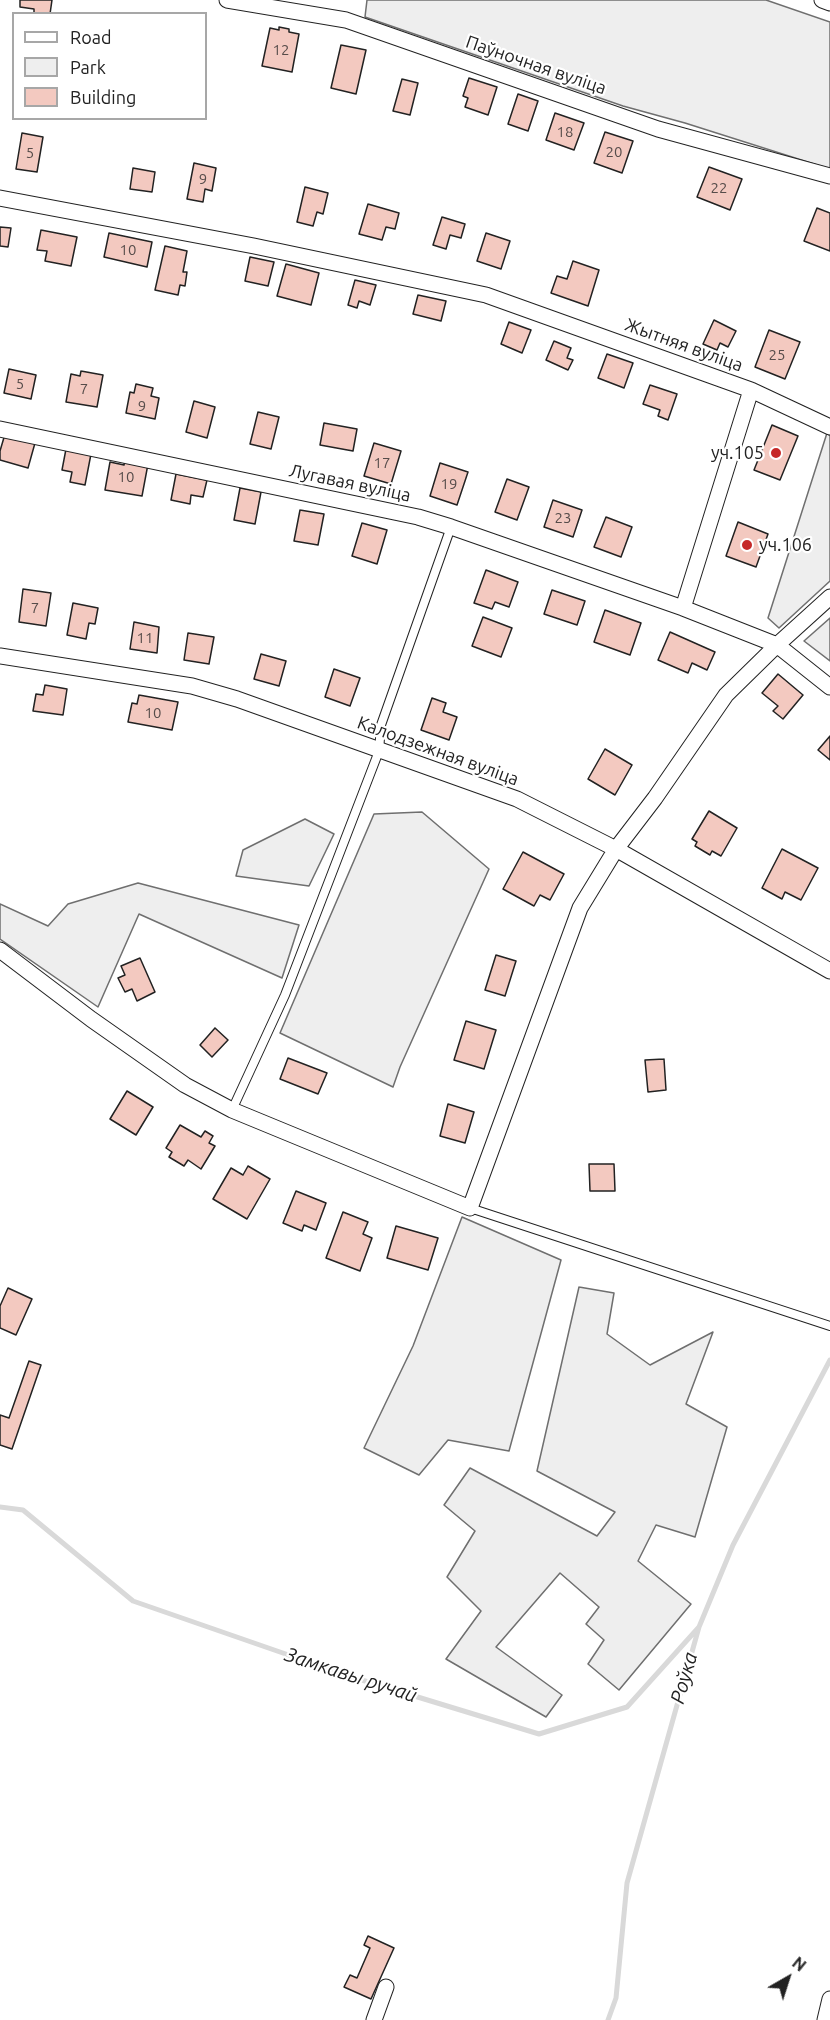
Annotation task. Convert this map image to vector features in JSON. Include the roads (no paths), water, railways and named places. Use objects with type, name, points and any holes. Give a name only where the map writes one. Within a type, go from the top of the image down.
[{"type":"street","name":"Паўночная вуліца","points":[[227,0],[346,20],[658,129],[830,176]]},
{"type":"street","points":[[822,0],[830,3]]},
{"type":"street","name":"Жытняя вуліца","points":[[0,198],[254,246],[486,295],[751,390],[683,608]]},
{"type":"street","points":[[751,390],[830,427]]},
{"type":"street","name":"Лугавая вуліца","points":[[0,429],[406,515],[451,527],[683,608]]},
{"type":"street","points":[[0,950],[91,1019],[176,1079],[232,1110],[470,1208],[580,908],[616,849],[656,798],[726,695],[830,597]]},
{"type":"street","points":[[683,608],[777,645],[830,687]]},
{"type":"street","name":"Калодзежная вуліца","points":[[0,656],[192,686],[237,699],[517,799],[616,849],[830,971]]},
{"type":"street","points":[[374,2020],[386,1987]]},
{"type":"street","points":[[825,2020],[830,1999]]},
{"type":"lane","points":[[232,1110],[285,995],[379,751],[381,725],[451,527]]},
{"type":"lane","points":[[470,1208],[830,1326]]},
{"type":"waterway","name":"Роўка","points":[[608,2020],[616,1998],[627,1883],[699,1627],[733,1545],[830,1360]]},
{"type":"waterway","name":"Замкавы ручай","points":[[0,1507],[23,1510],[133,1601],[352,1677],[539,1734],[627,1707],[699,1627]]},
{"type":"place","name":"уч.105","points":[[776,453]]},
{"type":"place","name":"уч.106","points":[[747,545]]}]
